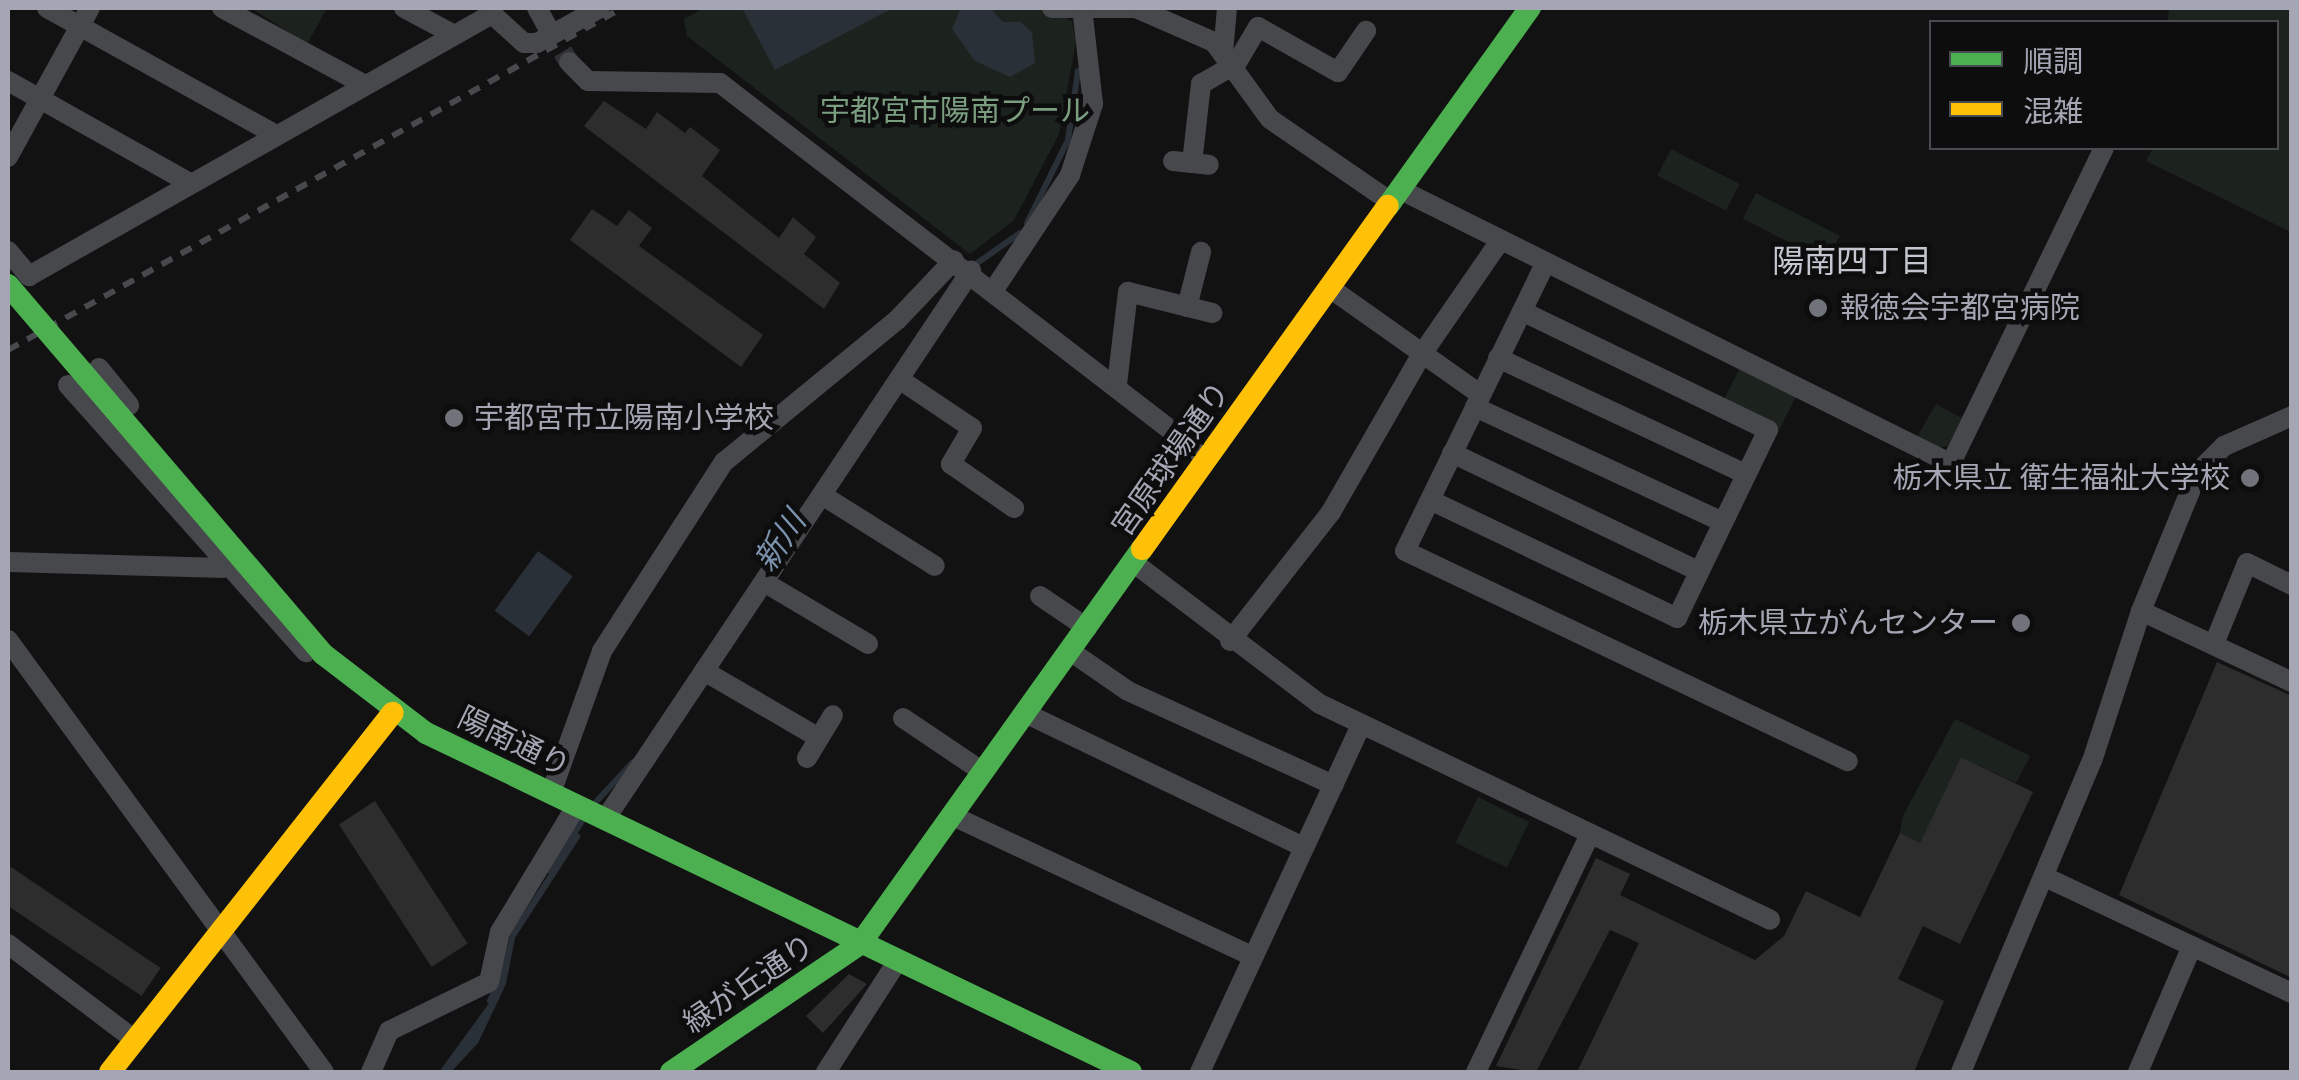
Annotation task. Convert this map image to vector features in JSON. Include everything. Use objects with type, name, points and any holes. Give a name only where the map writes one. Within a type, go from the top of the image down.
[{"type":"street","points":[[47,8],[85,17],[274,134]]},
{"type":"street","points":[[222,8],[361,83]]},
{"type":"street","points":[[404,8],[450,32]]},
{"type":"street","points":[[8,251],[29,276],[489,11],[524,44],[600,8]]},
{"type":"street","points":[[1052,8],[1136,8],[1160,13],[1194,30],[1229,58],[1270,119],[1397,196],[1500,241],[1978,476]]},
{"type":"street","points":[[995,288],[1070,175],[1093,104],[1082,8]]},
{"type":"street","points":[[1227,8],[1229,58]]},
{"type":"street","name":"宮原球場通り","points":[[860,944],[1397,196],[1520,10]]},
{"type":"street","points":[[8,157],[85,17]]},
{"type":"street","points":[[1191,163],[1201,84],[1258,27],[1338,72],[1366,31]]},
{"type":"street","points":[[569,62],[588,81],[720,83],[995,288],[1207,458]]},
{"type":"street","points":[[8,81],[190,182]]},
{"type":"street","points":[[1951,463],[2103,150]]},
{"type":"street","points":[[1230,641],[1331,512],[1422,354],[1500,241]]},
{"type":"street","points":[[1187,307],[1201,252]]},
{"type":"street","points":[[1545,264],[1405,551],[1848,762]]},
{"type":"street","points":[[606,818],[899,379],[962,265]]},
{"type":"street","points":[[551,793],[602,651],[724,462],[962,265]]},
{"type":"street","name":"陽南通り","points":[[8,284],[323,654],[392,713],[897,962],[1131,1072]]},
{"type":"street","points":[[1330,288],[1422,354],[1478,401],[1723,522]]},
{"type":"street","points":[[1117,384],[1128,292],[1212,313]]},
{"type":"street","points":[[1430,500],[1677,618],[1768,430],[1522,310]]},
{"type":"street","points":[[1498,358],[1746,474]]},
{"type":"street","points":[[99,368],[316,626],[357,685]]},
{"type":"street","points":[[899,379],[972,428],[951,464],[1014,508]]},
{"type":"street","points":[[68,385],[224,568],[297,646],[357,685]]},
{"type":"street","points":[[1961,1072],[2045,878],[2141,611],[2204,464],[2226,444],[2292,416]]},
{"type":"street","points":[[1452,452],[1698,571]]},
{"type":"street","points":[[822,495],[934,566]]},
{"type":"street","points":[[8,562],[224,568]]},
{"type":"street","points":[[1134,563],[1230,641],[1361,726],[1770,920]]},
{"type":"street","points":[[2214,644],[2246,563],[2292,585]]},
{"type":"street","points":[[764,582],[868,644]]},
{"type":"street","points":[[1040,596],[1087,628]]},
{"type":"street","points":[[2141,611],[2292,682]]},
{"type":"street","points":[[8,640],[324,1072]]},
{"type":"street","points":[[1070,651],[1128,692],[1333,785]]},
{"type":"street","points":[[704,671],[819,738]]},
{"type":"street","points":[[110,1072],[392,713]]},
{"type":"street","points":[[1024,713],[1303,848]]},
{"type":"street","points":[[807,758],[833,715]]},
{"type":"street","points":[[903,718],[984,772]]},
{"type":"street","points":[[1200,1072],[1361,726]]},
{"type":"street","points":[[371,1072],[390,1031],[489,982],[500,932],[578,805]]},
{"type":"street","points":[[953,816],[1252,956]]},
{"type":"street","points":[[1476,1072],[1588,836]]},
{"type":"street","points":[[2045,878],[2292,993]]},
{"type":"street","name":"緑が丘通り","points":[[671,1072],[860,944]]},
{"type":"street","points":[[2138,1072],[2192,946]]},
{"type":"street","points":[[10,950],[136,1040]]},
{"type":"street","points":[[826,1072],[897,962]]},
{"type":"green space","points":[[251,8],[327,8],[307,44]]},
{"type":"green space","name":"宇都宮市陽南プール","points":[[704,8],[1044,8],[1072,21],[1076,42],[1059,134],[1014,220],[970,254],[687,36],[684,19]]},
{"type":"green space","points":[[2169,8],[2291,8],[2291,232],[2146,161],[2152,150],[2279,150],[2279,20],[2168,20]]},
{"type":"green space","points":[[1671,149],[1740,184],[1726,211],[1657,176]]},
{"type":"green space","points":[[1756,193],[1840,236],[1827,262],[1743,219]]},
{"type":"green space","points":[[1740,368],[1796,397],[1778,431],[1722,403]]},
{"type":"green space","points":[[1936,404],[1962,418],[1948,446],[1935,448],[1916,439]]},
{"type":"green space","points":[[1955,719],[2030,756],[2016,783],[1961,757],[1920,843],[1900,833],[1903,816]]},
{"type":"green space","points":[[1478,797],[1529,822],[1507,868],[1456,843]]},
{"type":"shaded area","points":[[742,8],[893,8],[775,70]]},
{"type":"shaded area","points":[[961,8],[990,8],[1003,22],[1020,22],[1032,32],[1035,63],[1010,77],[975,61],[952,29]]},
{"type":"shaded area","points":[[538,551],[573,576],[529,636],[495,611]]},
{"type":"shaded area","points":[[576,832],[581,836],[515,938],[506,984],[478,1043],[451,1072],[439,1072],[495,995],[511,932]]},
{"type":"building","points":[[604,101],[646,129],[657,112],[685,133],[690,127],[720,150],[702,176],[779,238],[793,217],[816,237],[804,254],[840,283],[824,309],[584,126]]},
{"type":"building","points":[[592,209],[617,226],[629,210],[652,228],[639,246],[763,335],[741,367],[570,240]]},
{"type":"building","points":[[2217,662],[2292,696],[2292,978],[2119,895]]},
{"type":"building","points":[[1961,757],[2033,792],[1960,944],[1923,926],[1898,979],[1944,1001],[1914,1072],[1577,1072],[1639,943],[1610,930],[1536,1072],[1496,1066],[1596,858],[1630,874],[1620,895],[1755,960],[1784,936],[1806,891],[1860,917],[1900,833],[1920,843]]},
{"type":"building","points":[[375,801],[468,944],[432,967],[339,824]]},
{"type":"building","points":[[8,865],[161,968],[142,996],[8,906]]},
{"type":"building","points":[[849,974],[867,984],[823,1033],[806,1016]]},
{"type":"waterway","name":"新川","points":[[1027,223],[1068,140],[1078,71]]},
{"type":"waterway","name":"新川","points":[[973,266],[1020,233]]},
{"type":"waterway","name":"新川","points":[[594,804],[633,762]]},
{"type":"waterway","name":"新川","points":[[550,871],[584,818]]},
{"type":"waterway","name":"新川","points":[[490,1001],[503,972]]},
{"type":"tunnel","points":[[547,26],[569,62]]},
{"type":"railway","points":[[8,350],[622,8]]},
{"type":"traffic: fast","points":[[1388,206],[1530,8]]},
{"type":"traffic: fast","points":[[8,285],[323,654]]},
{"type":"traffic: fast","points":[[671,1072],[860,944],[1142,549]]},
{"type":"traffic: fast","points":[[323,654],[426,733],[1131,1072]]},
{"type":"traffic: slow","points":[[1142,549],[1388,206]]},
{"type":"traffic: slow","points":[[110,1072],[392,713]]},
{"type":"place","name":"報徳会宇都宮病院","points":[[1818,308]]},
{"type":"place","name":"宇都宮市立陽南小学校","points":[[454,418]]},
{"type":"place","name":"栃木県立 衛生福祉大学校","points":[[2250,478]]},
{"type":"place","name":"栃木県立がんセンター","points":[[2021,623]]},
{"type":"district","name":"陽南四丁目","points":[[1852,261]]}]
